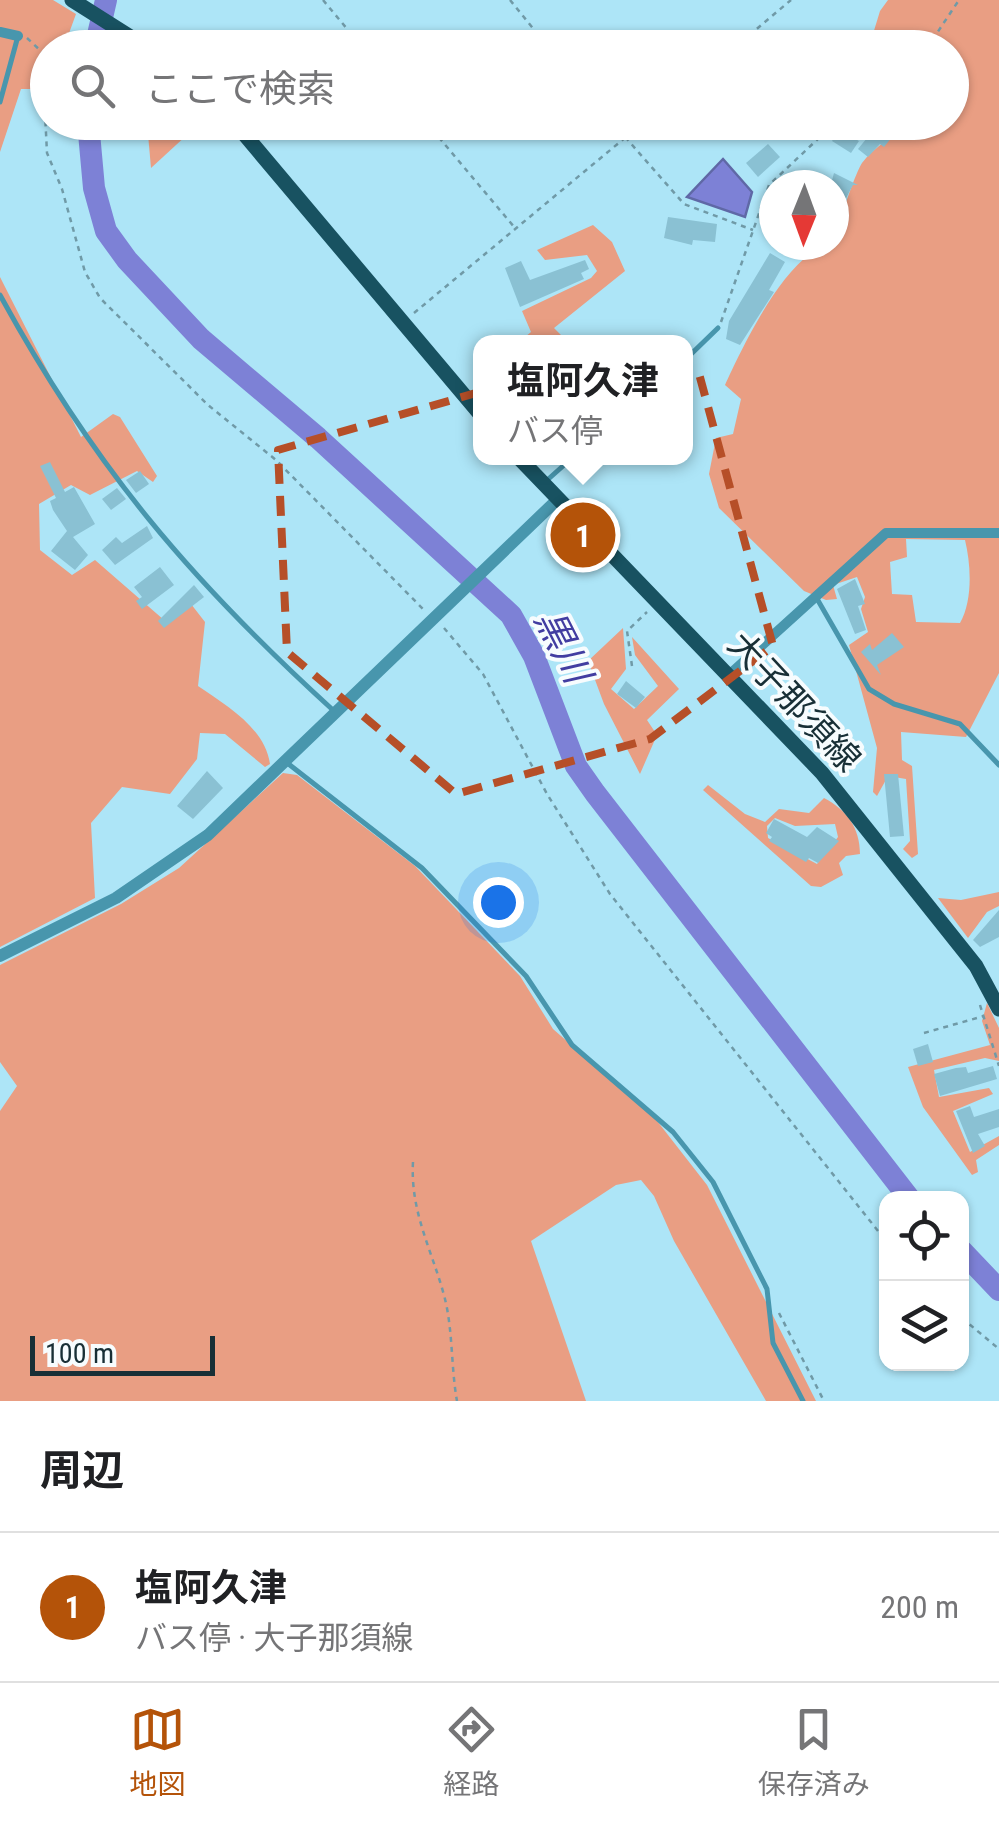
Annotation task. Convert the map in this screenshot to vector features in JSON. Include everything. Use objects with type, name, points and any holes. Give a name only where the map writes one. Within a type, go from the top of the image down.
[{"type":"main road","points":[[72,0],[120,30]]},
{"type":"main road","points":[[249,140],[473,406]]},
{"type":"main road","name":"大子那須線","points":[[525,465],[822,772],[976,966],[992,1012]]},
{"type":"street","points":[[0,32],[18,36]]},
{"type":"street","points":[[0,956],[157,873],[208,835],[558,499]]},
{"type":"street","points":[[729,676],[886,533],[999,533]]},
{"type":"lane","points":[[0,102],[18,36]]},
{"type":"lane","points":[[0,295],[68,412],[146,520],[237,622],[336,713]]},
{"type":"lane","points":[[693,352],[718,328]]},
{"type":"lane","points":[[542,484],[564,465]]},
{"type":"lane","points":[[815,595],[869,689],[894,704],[960,724],[999,765]]},
{"type":"lane","points":[[286,762],[422,868],[526,976],[572,1044],[665,1123],[713,1182],[767,1290],[773,1343],[803,1401]]},
{"type":"path","points":[[323,0],[348,30]]},
{"type":"path","points":[[510,0],[535,30]]},
{"type":"path","points":[[755,30],[791,0]]},
{"type":"path","points":[[939,30],[959,0]]},
{"type":"path","points":[[441,140],[516,229]]},
{"type":"path","points":[[403,323],[623,140]]},
{"type":"path","points":[[627,140],[684,204],[753,230]]},
{"type":"path","points":[[718,328],[775,177],[816,140]]},
{"type":"path","points":[[632,666],[627,631],[658,602]]},
{"type":"path","points":[[980,1002],[992,1012],[999,1066]]},
{"type":"path","points":[[924,1033],[992,1012]]},
{"type":"path","points":[[413,1162],[411,1190],[445,1301],[457,1401]]},
{"type":"path","points":[[767,1290],[824,1401]]},
{"type":"path","points":[[969,1324],[999,1349]]},
{"type":"highlighted area","points":[[577,364],[698,370],[773,646],[650,739],[456,794],[287,652],[278,450]]},
{"type":"shaded area","points":[[0,0],[53,0],[76,14],[70,30],[30,30],[30,89],[21,89],[0,152]]},
{"type":"shaded area","points":[[888,0],[999,0],[999,673],[966,737],[901,732],[902,760],[912,766],[918,854],[912,858],[903,849],[910,841],[906,779],[888,776],[877,796],[873,792],[877,748],[849,645],[868,632],[861,609],[865,597],[857,577],[833,585],[837,599],[826,600],[804,591],[719,508],[709,474],[716,438],[733,434],[741,399],[725,385],[769,301],[803,260],[849,260],[849,195],[862,163],[886,140],[969,140],[969,30],[874,30]],"holes":[[[906,539],[965,540],[970,582],[960,623],[916,622],[912,595],[892,594],[890,562],[907,557]]]},
{"type":"shaded area","points":[[149,140],[181,140],[151,168]]},
{"type":"shaded area","points":[[593,225],[612,242],[625,271],[554,328],[561,335],[527,335],[531,332],[522,311],[591,278],[597,271],[587,255],[545,260],[537,250]]},
{"type":"shaded area","points":[[0,277],[81,437],[113,414],[120,417],[157,476],[153,482],[137,471],[90,495],[71,485],[39,504],[40,550],[72,575],[95,560],[164,620],[191,604],[205,622],[198,686],[253,729],[270,764],[265,767],[225,734],[200,733],[197,759],[170,794],[122,787],[91,823],[95,898],[0,947]]},
{"type":"shaded area","points":[[623,628],[626,669],[611,689],[634,709],[658,686],[635,655],[632,637],[679,689],[647,720],[657,735],[640,774],[604,704],[588,661]]},
{"type":"shaded area","points":[[283,773],[297,775],[415,866],[520,976],[553,1029],[654,1117],[707,1185],[816,1401],[766,1401],[674,1241],[654,1196],[641,1180],[616,1185],[531,1241],[586,1401],[0,1401],[0,1111],[17,1086],[0,1062],[0,965],[121,904],[179,868]]},
{"type":"shaded area","points":[[708,785],[745,814],[765,822],[779,809],[809,813],[824,798],[851,821],[860,854],[846,856],[839,863],[843,875],[821,887],[811,886],[703,790]],"holes":[[[775,818],[795,826],[835,824],[838,837],[817,864],[768,838],[767,826]]]},
{"type":"shaded area","points":[[999,892],[999,906],[987,912],[968,938],[938,898],[961,900]]},
{"type":"shaded area","points":[[987,1003],[999,1028],[999,1061],[985,1058],[934,1070],[939,1097],[989,1088],[993,1094],[953,1111],[970,1152],[999,1136],[999,1145],[976,1160],[978,1172],[972,1175],[923,1107],[908,1067],[990,1045],[982,1021]]},
{"type":"water","points":[[723,159],[752,192],[745,217],[687,197]]},
{"type":"building","points":[[857,140],[859,141],[851,153],[832,141]]},
{"type":"building","points":[[865,140],[890,140],[868,157],[858,149]]},
{"type":"building","points":[[768,144],[780,157],[766,170],[759,170],[758,177],[746,163]]},
{"type":"building","points":[[668,217],[717,224],[715,242],[693,240],[692,245],[664,238]]},
{"type":"building","points":[[585,260],[589,269],[581,273],[584,279],[520,307],[505,268],[521,261],[530,280]]},
{"type":"building","points":[[766,260],[785,262],[769,290],[774,292],[740,345],[726,339],[729,321]]},
{"type":"building","points":[[50,462],[65,492],[74,487],[95,524],[73,537],[88,555],[75,570],[51,551],[67,531],[53,510],[50,501],[56,498],[40,466]]},
{"type":"building","points":[[140,471],[149,484],[136,493],[126,480]]},
{"type":"building","points":[[117,488],[126,499],[111,510],[102,499]]},
{"type":"building","points":[[147,526],[153,538],[115,565],[102,550],[116,537],[122,543]]},
{"type":"building","points":[[160,567],[174,585],[142,609],[136,601],[142,597],[134,587]]},
{"type":"building","points":[[855,579],[865,604],[858,606],[866,630],[855,634],[837,589]]},
{"type":"building","points":[[194,585],[204,597],[164,628],[158,621]]},
{"type":"building","points":[[892,633],[904,647],[877,665],[881,675],[861,652],[870,644],[872,650]]},
{"type":"building","points":[[626,681],[645,697],[636,708],[617,694]]},
{"type":"building","points":[[207,771],[223,788],[193,819],[177,806]]},
{"type":"building","points":[[884,774],[898,774],[904,836],[890,837]]},
{"type":"building","points":[[774,819],[807,837],[817,827],[839,841],[818,863],[809,858],[806,862],[769,841],[772,837],[766,833]]},
{"type":"building","points":[[999,910],[999,937],[980,947],[973,940]]},
{"type":"building","points":[[928,1044],[933,1062],[918,1066],[913,1049]]},
{"type":"building","points":[[993,1066],[997,1079],[940,1096],[934,1074],[966,1067],[968,1073]]},
{"type":"building","points":[[970,1106],[974,1117],[999,1109],[999,1127],[978,1134],[985,1146],[973,1153],[956,1111]]},
{"type":"waterway","name":"黒川","points":[[99,30],[106,0]]},
{"type":"waterway","name":"黒川","points":[[90,140],[94,188],[106,231],[127,260],[201,339],[318,438],[511,615],[534,656],[576,766],[904,1191]]},
{"type":"waterway","name":"黒川","points":[[969,1258],[999,1290]]},
{"type":"place","name":"塩阿久津","points":[[583,535]]}]
